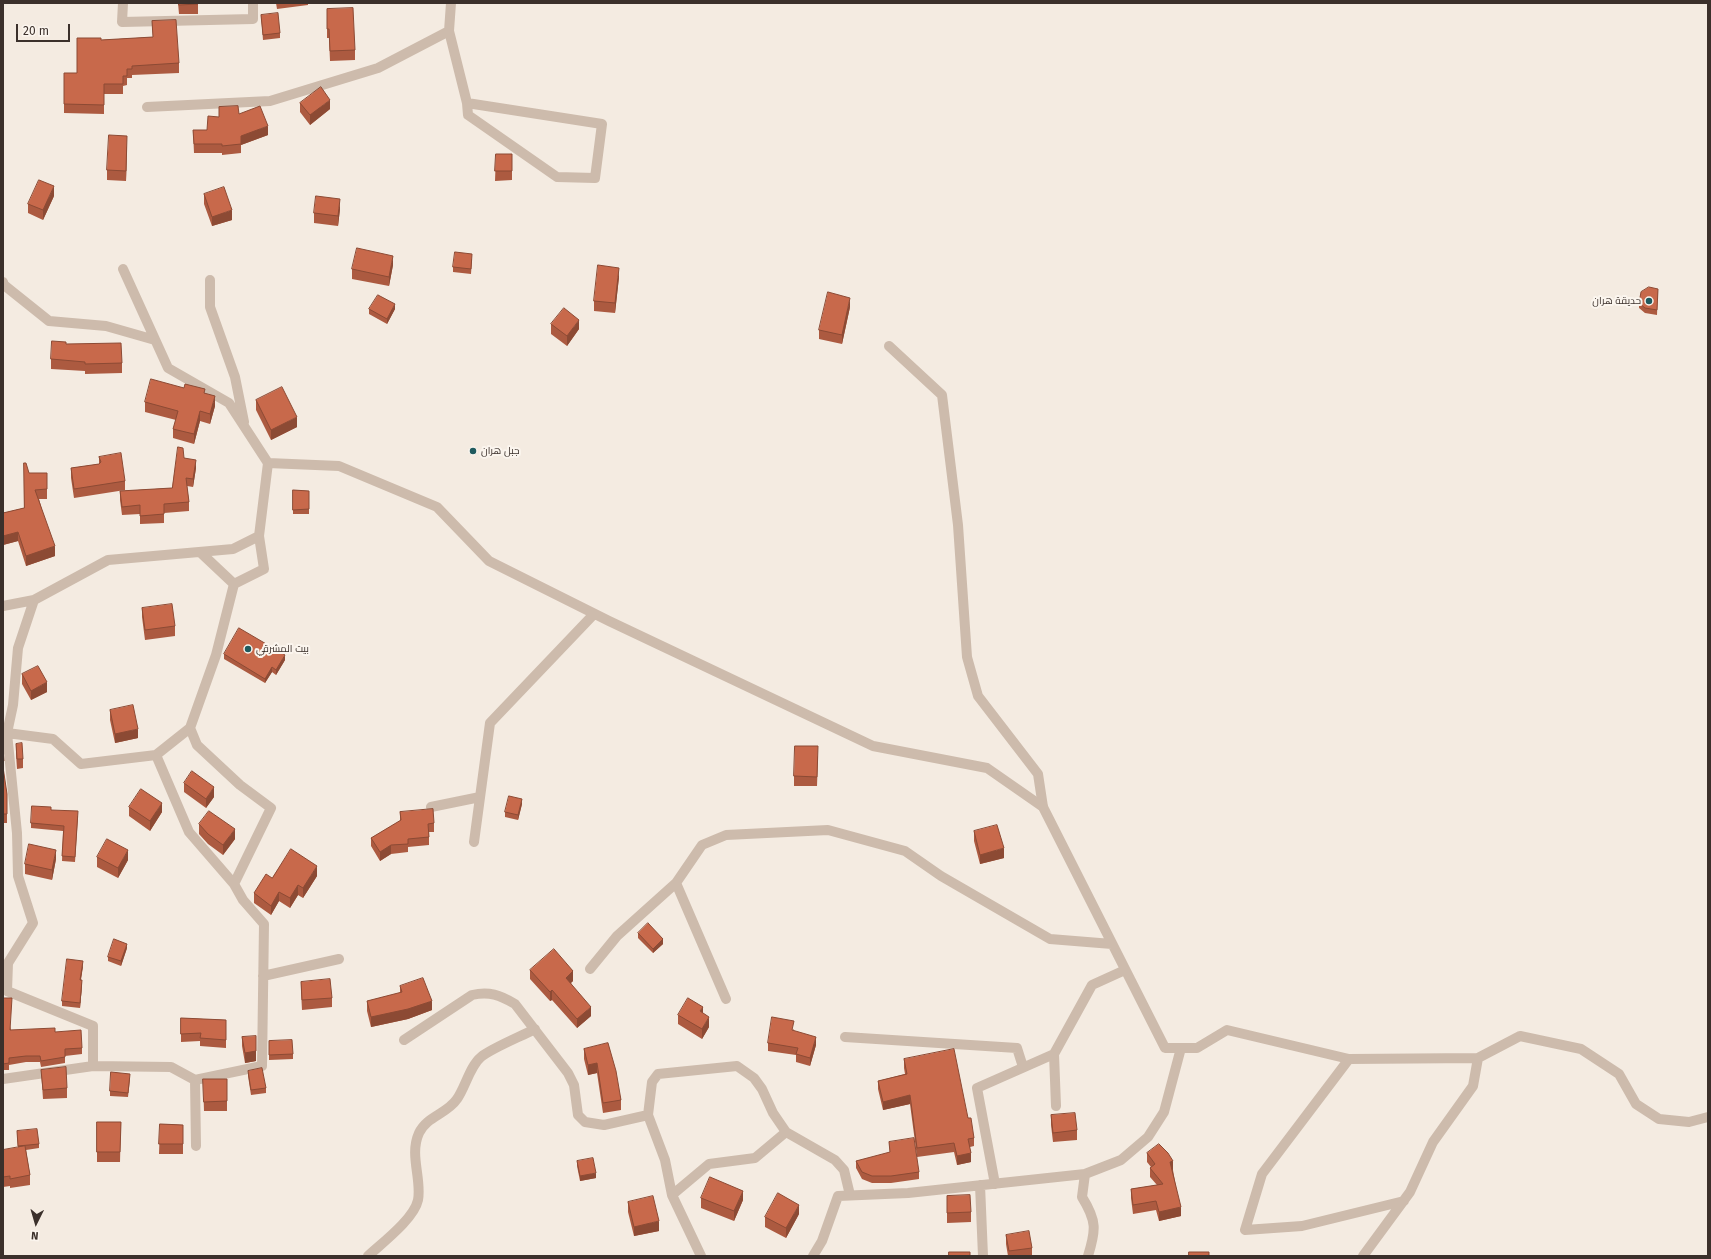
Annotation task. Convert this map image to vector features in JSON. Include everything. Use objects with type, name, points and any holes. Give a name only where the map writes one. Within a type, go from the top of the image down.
[{"type":"street","points":[[123,3],[122,22],[253,19],[253,3]]},
{"type":"street","points":[[451,3],[449,31],[467,103],[468,115],[557,177],[595,178],[602,124],[467,103]]},
{"type":"street","points":[[147,107],[270,102],[378,68],[449,31]]},
{"type":"street","points":[[7,733],[53,739],[81,764],[156,755],[190,728],[216,655],[234,584],[264,569],[259,536],[268,463],[229,403],[168,368],[123,269]]},
{"type":"street","points":[[210,280],[210,307],[235,377],[245,428]]},
{"type":"street","points":[[3,282],[4,285],[49,321],[106,326],[155,340]]},
{"type":"street","points":[[889,346],[942,395],[958,524],[967,657],[978,696],[1038,774],[1043,807],[1165,1048],[1197,1048],[1227,1030],[1349,1059],[1478,1058],[1520,1036],[1581,1050],[1619,1074],[1636,1104],[1659,1119],[1689,1122],[1708,1117]]},
{"type":"street","points":[[268,463],[340,466],[437,507],[489,561],[594,614],[873,746],[987,768],[1043,807]]},
{"type":"street","points":[[3,606],[34,600],[108,560],[233,549],[259,536]]},
{"type":"street","points":[[200,552],[234,584]]},
{"type":"street","points":[[34,600],[18,648],[13,705],[7,733],[17,833],[18,876],[33,923],[8,963],[7,991],[93,1026],[94,1066]]},
{"type":"street","points":[[474,842],[490,724],[594,614]]},
{"type":"street","points":[[190,728],[197,745],[212,757],[240,785],[271,808],[234,884]]},
{"type":"street","points":[[3,1079],[94,1066],[171,1067],[195,1080],[262,1066],[264,924],[243,900],[234,884],[189,832],[156,755]]},
{"type":"street","points":[[431,807],[480,797]]},
{"type":"street","points":[[590,969],[617,936],[676,883],[702,845],[726,835],[828,830],[905,851],[941,876],[1050,939],[1112,944]]},
{"type":"street","points":[[676,883],[726,999]]},
{"type":"street","points":[[263,976],[339,959]]},
{"type":"street","points":[[1056,1106],[1054,1054],[1092,985],[1125,970]]},
{"type":"street","points":[[404,1040],[472,995],[482,992],[503,997],[515,1004],[536,1029],[568,1073],[574,1085],[578,1114],[585,1122],[604,1126],[648,1115]]},
{"type":"street","points":[[368,1256],[399,1228],[410,1215],[418,1200],[415,1149],[418,1134],[425,1122],[457,1099],[466,1080],[480,1057],[536,1029]]},
{"type":"street","points":[[845,1037],[1017,1048],[1023,1067]]},
{"type":"street","points":[[813,1256],[822,1241],[838,1196],[908,1193],[1085,1174],[1121,1160],[1148,1137],[1156,1127],[1164,1112],[1181,1048]]},
{"type":"street","points":[[995,1184],[977,1088],[1054,1054]]},
{"type":"street","points":[[1363,1256],[1410,1192],[1432,1142],[1473,1086],[1478,1058]]},
{"type":"street","points":[[1349,1059],[1262,1174],[1245,1230],[1302,1226],[1404,1201]]},
{"type":"street","points":[[701,1256],[672,1195],[665,1160],[648,1115],[652,1082],[658,1074],[737,1066],[754,1078],[762,1089],[773,1113],[786,1132],[835,1160],[844,1170],[850,1195]]},
{"type":"street","points":[[195,1080],[196,1146]]},
{"type":"street","points":[[672,1195],[709,1164],[755,1158],[786,1132]]},
{"type":"street","points":[[1085,1174],[1082,1197],[1091,1212],[1095,1234],[1088,1256]]},
{"type":"street","points":[[980,1185],[984,1256]]},
{"type":"building","points":[[179,3],[198,3],[198,4],[179,5]]},
{"type":"building","points":[[353,8],[355,50],[330,51],[329,29],[327,29],[327,9]]},
{"type":"building","points":[[278,13],[280,33],[263,35],[261,15]]},
{"type":"building","points":[[176,20],[179,63],[132,66],[132,69],[127,69],[127,76],[123,76],[123,84],[104,84],[104,105],[64,104],[64,73],[77,73],[77,38],[101,38],[101,40],[153,37],[152,21]]},
{"type":"building","points":[[321,87],[330,100],[310,115],[300,103]]},
{"type":"building","points":[[238,106],[239,114],[260,106],[268,126],[241,136],[241,144],[222,146],[222,144],[194,144],[193,130],[207,130],[208,116],[219,117],[219,107]]},
{"type":"building","points":[[109,135],[127,136],[126,171],[107,170]]},
{"type":"building","points":[[496,154],[512,154],[512,171],[495,171]]},
{"type":"building","points":[[39,180],[54,186],[43,210],[28,204]]},
{"type":"building","points":[[224,187],[232,210],[212,217],[204,194]]},
{"type":"building","points":[[316,196],[340,199],[338,216],[314,213]]},
{"type":"building","points":[[357,248],[393,256],[389,277],[352,269]]},
{"type":"building","points":[[455,252],[472,254],[471,269],[453,267]]},
{"type":"building","points":[[598,265],[619,268],[615,303],[594,301]]},
{"type":"building","points":[[1649,287],[1658,289],[1657,310],[1645,308],[1639,303],[1641,292]]},
{"type":"building","points":[[828,292],[850,298],[842,335],[819,330]]},
{"type":"building","points":[[378,295],[395,304],[387,319],[369,309]]},
{"type":"building","points":[[564,308],[579,320],[567,336],[551,324]]},
{"type":"building","points":[[52,341],[66,342],[66,344],[121,343],[122,363],[85,364],[85,362],[51,359]]},
{"type":"building","points":[[151,379],[184,388],[185,384],[205,389],[204,393],[215,396],[210,414],[200,411],[194,434],[173,429],[178,411],[145,402]]},
{"type":"building","points":[[282,387],[297,417],[271,430],[256,400]]},
{"type":"building","points":[[178,447],[183,448],[184,458],[196,460],[193,479],[186,478],[189,502],[164,504],[164,514],[140,516],[140,505],[122,507],[120,491],[172,488]]},
{"type":"building","points":[[121,453],[125,481],[74,489],[71,468],[99,464],[101,462],[99,457]]},
{"type":"building","points":[[24,463],[26,463],[29,473],[47,473],[47,489],[35,490],[55,546],[26,556],[18,532],[3,536],[3,513],[24,508]]},
{"type":"building","points":[[293,490],[309,491],[309,509],[293,510]]},
{"type":"building","points":[[172,604],[175,626],[145,630],[142,608]]},
{"type":"building","name":"بيت المشرقي","points":[[239,628],[285,655],[276,670],[272,667],[265,679],[224,654]]},
{"type":"building","points":[[38,666],[47,682],[31,691],[22,674]]},
{"type":"building","points":[[133,705],[138,729],[115,734],[110,710]]},
{"type":"building","points":[[22,743],[23,759],[17,759],[16,744]]},
{"type":"building","points":[[795,746],[818,746],[817,777],[794,776]]},
{"type":"building","points":[[3,767],[7,794],[7,814],[3,814]]},
{"type":"building","points":[[192,771],[214,787],[206,799],[184,783]]},
{"type":"building","points":[[141,789],[162,803],[150,821],[129,807]]},
{"type":"building","points":[[509,796],[522,799],[518,815],[505,812]]},
{"type":"building","points":[[32,806],[51,807],[51,810],[78,811],[75,857],[62,856],[64,826],[31,823]]},
{"type":"building","points":[[433,809],[434,823],[428,824],[429,837],[408,839],[408,844],[391,845],[380,852],[371,838],[401,820],[400,812]]},
{"type":"building","points":[[209,811],[235,829],[223,845],[208,834],[199,824]]},
{"type":"building","points":[[997,825],[1004,848],[980,855],[974,831]]},
{"type":"building","points":[[107,839],[128,850],[118,868],[97,857]]},
{"type":"building","points":[[29,844],[56,850],[52,870],[25,864]]},
{"type":"building","points":[[291,849],[317,866],[303,888],[298,885],[290,898],[279,892],[271,906],[254,893],[266,874],[272,878]]},
{"type":"building","points":[[648,923],[663,939],[653,949],[638,933]]},
{"type":"building","points":[[114,939],[127,944],[121,961],[108,957]]},
{"type":"building","points":[[554,949],[573,971],[566,978],[591,1007],[577,1019],[552,990],[550,992],[530,970]]},
{"type":"building","points":[[67,959],[83,961],[80,980],[82,980],[80,1003],[62,1001]]},
{"type":"building","points":[[423,978],[432,1001],[408,1009],[371,1017],[367,1001],[402,992],[400,986]]},
{"type":"building","points":[[330,979],[332,998],[302,1000],[301,982]]},
{"type":"building","points":[[3,998],[12,998],[10,1030],[55,1028],[55,1032],[81,1030],[82,1048],[65,1049],[65,1057],[41,1061],[40,1056],[26,1056],[9,1058],[9,1063],[3,1064]]},
{"type":"building","points":[[688,998],[703,1007],[700,1011],[709,1017],[702,1029],[678,1015]]},
{"type":"building","points":[[772,1017],[794,1021],[792,1030],[816,1037],[810,1058],[796,1054],[798,1048],[768,1043]]},
{"type":"building","points":[[181,1018],[226,1020],[226,1040],[200,1038],[201,1033],[181,1034]]},
{"type":"building","points":[[256,1036],[256,1051],[245,1053],[242,1037]]},
{"type":"building","points":[[292,1040],[293,1054],[269,1055],[269,1041]]},
{"type":"building","points":[[608,1043],[616,1071],[621,1100],[603,1103],[597,1063],[588,1065],[584,1049]]},
{"type":"building","points":[[954,1049],[968,1118],[971,1118],[974,1138],[968,1139],[971,1153],[957,1156],[954,1143],[917,1148],[910,1095],[883,1102],[878,1081],[907,1074],[904,1059]]},
{"type":"building","points":[[66,1067],[67,1088],[43,1090],[41,1070]]},
{"type":"building","points":[[262,1068],[266,1088],[251,1090],[248,1071]]},
{"type":"building","points":[[111,1072],[130,1074],[128,1093],[110,1091]]},
{"type":"building","points":[[203,1079],[227,1079],[227,1101],[204,1102]]},
{"type":"building","points":[[1075,1113],[1077,1130],[1053,1133],[1051,1115]]},
{"type":"building","points":[[97,1122],[121,1122],[120,1152],[97,1152]]},
{"type":"building","points":[[160,1124],[183,1125],[183,1144],[159,1144]]},
{"type":"building","points":[[37,1129],[39,1144],[18,1146],[17,1131]]},
{"type":"building","points":[[914,1138],[919,1172],[891,1176],[872,1176],[862,1172],[856,1161],[890,1152],[889,1142]]},
{"type":"building","points":[[1159,1144],[1168,1153],[1173,1161],[1170,1162],[1181,1207],[1159,1212],[1156,1201],[1133,1205],[1131,1189],[1163,1184],[1150,1168],[1155,1164],[1147,1153]]},
{"type":"building","points":[[25,1146],[30,1175],[10,1179],[10,1176],[3,1177],[3,1150]]},
{"type":"building","points":[[593,1158],[596,1173],[580,1176],[577,1161]]},
{"type":"building","points":[[710,1177],[743,1191],[734,1211],[701,1198]]},
{"type":"building","points":[[778,1193],[799,1205],[786,1228],[765,1217]]},
{"type":"building","points":[[970,1195],[971,1212],[947,1213],[947,1196]]},
{"type":"building","points":[[653,1196],[659,1221],[634,1227],[628,1202]]},
{"type":"building","points":[[1029,1231],[1032,1248],[1009,1251],[1006,1235]]},
{"type":"building","points":[[949,1252],[970,1252],[970,1256],[949,1256]]},
{"type":"building","points":[[1189,1252],[1209,1252],[1209,1256],[1189,1256]]},
{"type":"place","name":"حديقة هران","points":[[1649,301]]},
{"type":"place","name":"جبل هران","points":[[473,451]]},
{"type":"place","name":"بيت المشرقي","points":[[248,649]]}]
